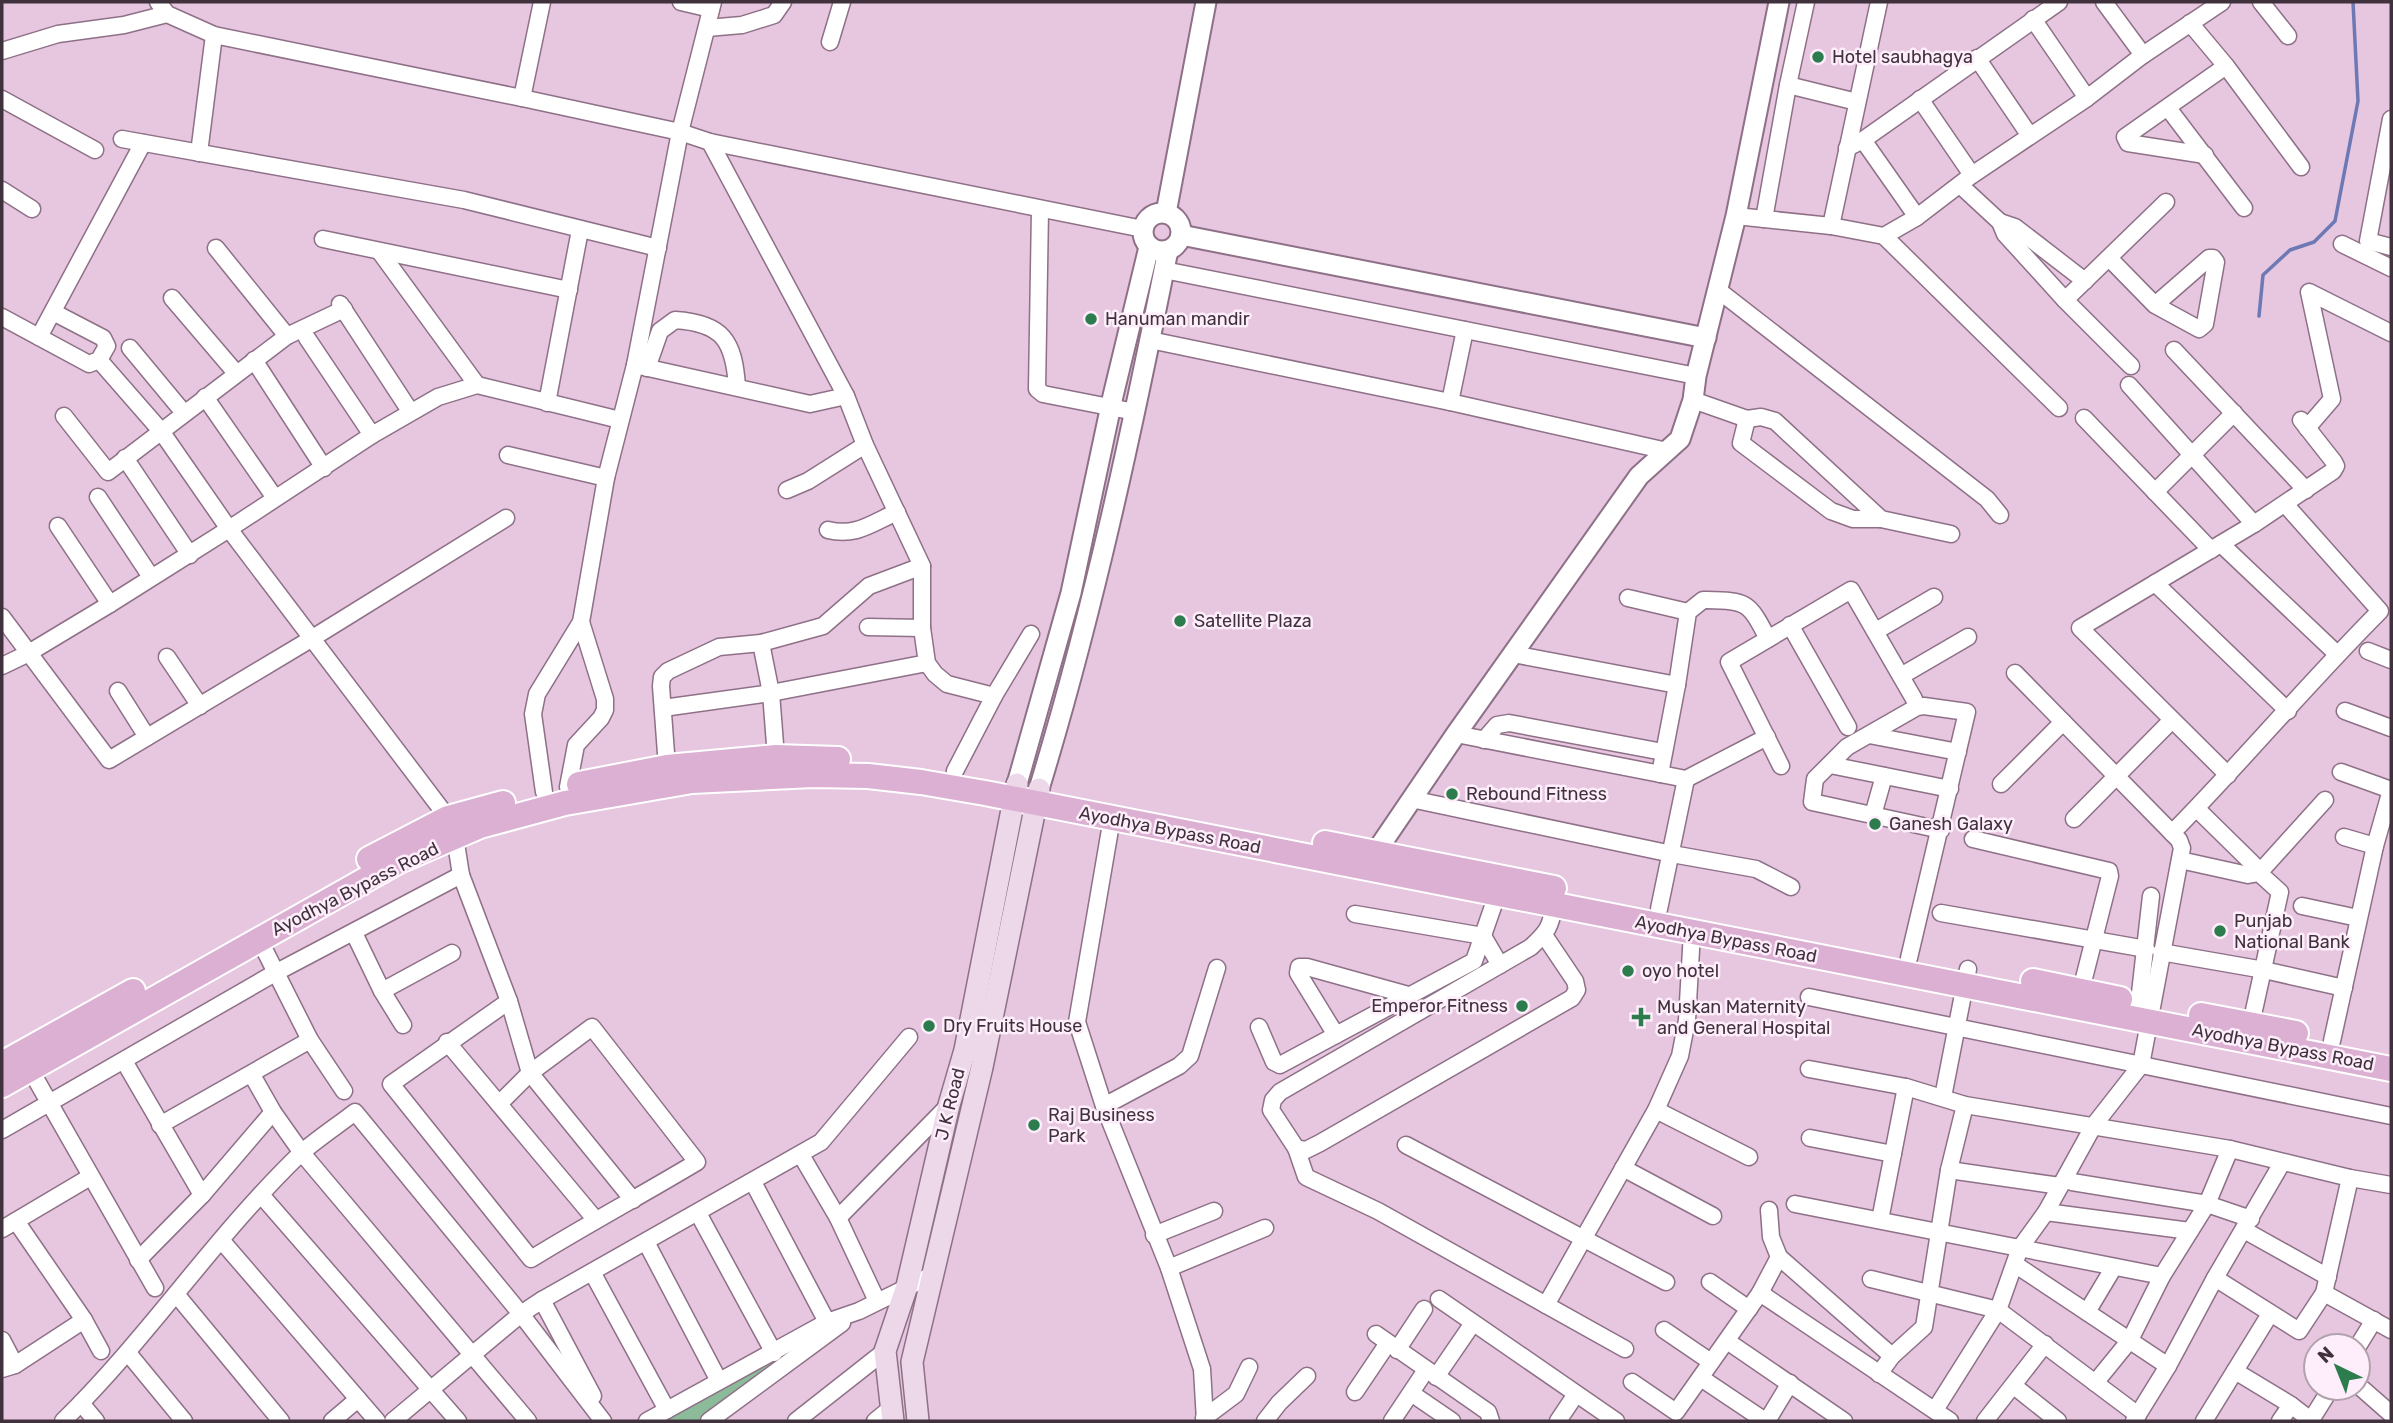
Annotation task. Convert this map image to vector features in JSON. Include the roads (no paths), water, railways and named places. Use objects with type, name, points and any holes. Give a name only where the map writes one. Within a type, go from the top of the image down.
[{"type":"main road","name":"Ayodhya Bypass Road","points":[[2,1085],[18,1062],[389,848],[556,790],[667,767],[776,757],[869,760],[955,771],[1112,818],[1659,909],[1909,958],[1967,977],[2081,990],[2146,1009],[2391,1069]]},
{"type":"main road","name":"Ayodhya Bypass Road","points":[[18,1062],[259,939],[452,828],[480,826],[565,803],[692,782],[813,775],[868,776],[1026,794],[1370,861],[1497,895],[1692,932],[2146,1009],[2251,1024],[2391,1052]]},
{"type":"main road","name":"J K Road","points":[[886,1417],[885,1351],[907,1286],[1026,794]]},
{"type":"main road","name":"J K Road","points":[[918,1421],[912,1362],[982,1067],[1026,794]]},
{"type":"main road","points":[[921,1225],[943,1228]]},
{"type":"street","points":[[522,98],[542,2]]},
{"type":"street","points":[[641,366],[658,248],[680,132],[712,5],[681,2]]},
{"type":"street","points":[[708,28],[742,25],[774,15],[783,2]]},
{"type":"street","points":[[830,42],[842,2]]},
{"type":"street","points":[[1166,213],[1206,2]]},
{"type":"street","points":[[1370,861],[1456,734],[1639,476],[1680,439],[1693,400],[1696,376],[1736,216],[1779,2]]},
{"type":"street","points":[[1763,219],[1806,2]]},
{"type":"street","points":[[1830,226],[1879,2]]},
{"type":"street","points":[[1847,148],[1863,140],[2059,2]]},
{"type":"street","points":[[2104,2],[2143,55]]},
{"type":"street","points":[[2193,2],[2196,19],[2226,66],[2301,167]]},
{"type":"street","points":[[1884,236],[1917,217],[1966,180],[2087,98],[2143,55],[2222,2]]},
{"type":"street","points":[[2261,2],[2288,36]]},
{"type":"street","points":[[2,51],[58,34],[124,26],[163,8],[214,35],[522,98],[680,132],[710,142],[1040,210],[1160,240],[1706,338]]},
{"type":"street","points":[[2033,19],[2087,98]]},
{"type":"street","points":[[199,153],[214,35]]},
{"type":"street","points":[[1977,58],[2030,136]]},
{"type":"street","points":[[2204,155],[2128,143],[2125,140],[2127,134],[2226,66]]},
{"type":"street","points":[[1788,85],[1857,102]]},
{"type":"street","points":[[2,99],[95,150]]},
{"type":"street","points":[[1920,99],[1966,180],[2000,222],[2004,234],[2131,366]]},
{"type":"street","points":[[2168,108],[2244,208]]},
{"type":"street","points":[[2391,119],[2368,241],[2391,247]]},
{"type":"street","points":[[122,139],[464,200],[658,248]]},
{"type":"street","points":[[1863,140],[1917,217]]},
{"type":"street","points":[[710,142],[846,396],[865,445],[922,566],[922,628],[927,663],[947,684],[994,696]]},
{"type":"street","points":[[39,337],[143,143]]},
{"type":"street","points":[[2,190],[32,209]]},
{"type":"street","points":[[2065,300],[2166,202]]},
{"type":"street","points":[[1040,210],[1037,389],[1043,394],[1135,412]]},
{"type":"street","points":[[1026,794],[1064,708],[1108,537],[1164,270],[1160,240],[1151,216],[1166,213],[1175,219],[1160,240],[1111,406],[1026,794]]},
{"type":"street","points":[[1736,216],[1830,226],[1884,236],[2059,408]]},
{"type":"street","points":[[2000,222],[2015,227],[2085,281]]},
{"type":"street","points":[[547,402],[580,230]]},
{"type":"street","points":[[323,239],[569,290]]},
{"type":"street","points":[[2342,244],[2391,268]]},
{"type":"street","points":[[216,248],[287,336]]},
{"type":"street","points":[[380,252],[477,385]]},
{"type":"street","points":[[2109,258],[2155,304],[2199,329],[2202,328],[2216,262],[2209,258],[2155,304]]},
{"type":"street","points":[[1164,270],[1696,376]]},
{"type":"street","points":[[1718,290],[1987,499],[2000,515]]},
{"type":"street","points":[[2228,775],[2080,628],[2254,524],[2333,471],[2336,466],[2304,424],[2332,399],[2309,292],[2391,333]]},
{"type":"street","points":[[172,298],[236,373]]},
{"type":"street","points":[[64,416],[108,471],[287,336],[342,306],[410,411]]},
{"type":"street","points":[[2,317],[89,364],[99,360],[107,346],[103,338],[53,312]]},
{"type":"street","points":[[556,790],[533,714],[537,694],[581,622],[606,478],[620,420],[641,366],[660,331],[675,320],[684,320],[713,328],[725,339],[734,360],[737,387]]},
{"type":"street","points":[[1450,402],[1465,330]]},
{"type":"street","points":[[307,338],[372,435]]},
{"type":"street","points":[[1150,340],[1450,402],[1667,451]]},
{"type":"street","points":[[130,348],[184,414]]},
{"type":"street","points":[[2174,349],[2306,490]]},
{"type":"street","points":[[99,360],[161,432],[229,530],[452,828],[461,875],[509,1001],[530,1073],[633,1200]]},
{"type":"street","points":[[254,360],[324,468]]},
{"type":"street","points":[[641,366],[810,404],[846,396]]},
{"type":"street","points":[[2,666],[27,654],[190,555],[372,435],[438,397],[477,385],[620,420]]},
{"type":"street","points":[[2129,385],[2254,524]]},
{"type":"street","points":[[205,397],[275,498]]},
{"type":"street","points":[[1693,400],[1746,419],[1761,417],[1775,421],[1881,519]]},
{"type":"street","points":[[2155,492],[2234,413]]},
{"type":"street","points":[[2084,418],[2155,492],[2337,654]]},
{"type":"street","points":[[1746,419],[1741,443],[1831,511],[1853,519],[1881,519],[1951,534]]},
{"type":"street","points":[[787,490],[808,481],[865,445]]},
{"type":"street","points":[[508,455],[606,478]]},
{"type":"street","points":[[125,458],[190,555]]},
{"type":"street","points":[[99,498],[151,577]]},
{"type":"street","points":[[2172,834],[2288,711],[2337,654],[2380,611],[2285,504]]},
{"type":"street","points":[[828,530],[842,534],[855,532],[897,512]]},
{"type":"street","points":[[2,617],[27,654],[109,760],[506,518]]},
{"type":"street","points":[[58,526],[110,604]]},
{"type":"street","points":[[667,767],[662,677],[668,671],[719,647],[761,643],[823,626],[869,586],[922,566]]},
{"type":"street","points":[[2155,583],[2288,711]]},
{"type":"street","points":[[1781,766],[1729,662],[1851,590],[1914,699]]},
{"type":"street","points":[[1876,631],[1934,597]]},
{"type":"street","points":[[1628,598],[1688,612]]},
{"type":"street","points":[[1660,774],[1688,612],[1703,600],[1743,604],[1754,612],[1768,639]]},
{"type":"street","points":[[556,790],[576,745],[605,710],[605,699],[581,622]]},
{"type":"street","points":[[1790,625],[1848,727]]},
{"type":"street","points":[[868,627],[922,628]]},
{"type":"street","points":[[955,771],[994,696],[1031,634]]},
{"type":"street","points":[[1902,676],[1968,637]]},
{"type":"street","points":[[761,643],[771,693],[776,757]]},
{"type":"street","points":[[2368,651],[2391,660]]},
{"type":"street","points":[[1513,654],[1677,685]]},
{"type":"street","points":[[167,657],[200,706]]},
{"type":"street","points":[[663,708],[771,693],[927,663]]},
{"type":"street","points":[[2014,673],[2179,840],[2182,848],[2180,860],[2153,950]]},
{"type":"street","points":[[118,691],[147,737]]},
{"type":"street","points":[[1909,958],[1941,830],[1967,712],[1917,707],[1847,747],[1815,779],[1812,802],[1941,830]]},
{"type":"street","points":[[2345,711],[2391,728]]},
{"type":"street","points":[[2074,819],[2172,720]]},
{"type":"street","points":[[2001,784],[2063,722]]},
{"type":"street","points":[[1484,740],[1497,725],[1509,723],[1663,752]]},
{"type":"street","points":[[1456,734],[1686,779],[1766,737]]},
{"type":"street","points":[[1869,734],[1958,752]]},
{"type":"street","points":[[1830,765],[1950,789]]},
{"type":"street","points":[[2332,1041],[2358,918],[2391,790],[2341,772]]},
{"type":"street","points":[[1873,815],[1884,776]]},
{"type":"street","points":[[1659,909],[1686,779]]},
{"type":"street","points":[[1411,799],[1756,869],[1791,887]]},
{"type":"street","points":[[2180,860],[2248,875],[2259,873],[2325,800]]},
{"type":"street","points":[[2197,809],[2280,891],[2251,1024]]},
{"type":"street","points":[[1112,818],[1077,1022],[1104,1106],[1168,1268],[1202,1369],[1205,1419]]},
{"type":"street","points":[[2344,837],[2375,846]]},
{"type":"street","points":[[1973,839],[2109,871],[2110,876],[2081,990]]},
{"type":"street","points":[[2,1129],[275,973],[461,875]]},
{"type":"street","points":[[1259,1027],[1274,1062],[1280,1065],[1474,961],[1497,895]]},
{"type":"street","points":[[1935,1410],[1998,1310],[2020,1248],[2066,1184],[2094,1125],[2141,1065],[2153,950],[2151,896]]},
{"type":"street","points":[[1554,905],[1552,923],[1531,947],[1280,1092],[1273,1100],[1271,1110],[1296,1147],[1306,1177],[1378,1212],[1625,1349]]},
{"type":"street","points":[[2301,906],[2358,918]]},
{"type":"street","points":[[1941,913],[2264,970],[2344,988]]},
{"type":"street","points":[[1355,914],[1483,936],[1500,965]]},
{"type":"street","points":[[1546,1305],[1656,1110],[1680,1056],[1687,1020],[1692,932]]},
{"type":"street","points":[[354,933],[402,1025]]},
{"type":"street","points":[[1296,1147],[1306,1150],[1320,1143],[1572,998],[1577,990],[1574,981],[1544,935]]},
{"type":"street","points":[[259,939],[310,1040],[344,1091]]},
{"type":"street","points":[[382,991],[452,953]]},
{"type":"street","points":[[1336,1035],[1298,973],[1299,968],[1307,967],[1408,995]]},
{"type":"street","points":[[1104,1106],[1180,1066],[1190,1056],[1217,968]]},
{"type":"street","points":[[1942,1097],[1967,977]]},
{"type":"street","points":[[1809,997],[2391,1116]]},
{"type":"street","points":[[499,1104],[530,1073],[592,1027],[698,1162],[595,1219],[531,1259],[391,1084],[447,1042],[509,1001]]},
{"type":"street","points":[[393,1421],[521,1314],[542,1300],[821,1142],[909,1037]]},
{"type":"street","points":[[160,1125],[310,1040]]},
{"type":"street","points":[[447,1042],[595,1219]]},
{"type":"street","points":[[124,1060],[202,1195]]},
{"type":"street","points":[[18,1062],[48,1103],[155,1287]]},
{"type":"street","points":[[1809,1069],[1906,1087],[1965,1105],[2230,1149],[2282,1163],[2391,1185]]},
{"type":"street","points":[[251,1075],[302,1153],[528,1421]]},
{"type":"street","points":[[1880,1220],[1906,1087]]},
{"type":"street","points":[[838,1218],[949,1105]]},
{"type":"street","points":[[1879,1374],[1892,1356],[1924,1327],[1949,1170],[1965,1105]]},
{"type":"street","points":[[1656,1110],[1749,1157]]},
{"type":"street","points":[[138,1260],[202,1195],[274,1112]]},
{"type":"street","points":[[63,1421],[128,1353],[221,1240],[302,1153],[355,1112],[605,1421]]},
{"type":"street","points":[[1810,1138],[1893,1154]]},
{"type":"street","points":[[1406,1145],[1666,1282]]},
{"type":"street","points":[[2095,1383],[2130,1340],[2162,1276],[2207,1205],[2230,1149]]},
{"type":"street","points":[[801,1155],[838,1218],[877,1301]]},
{"type":"street","points":[[1871,1279],[1998,1310],[2095,1383],[2136,1418],[2282,1163]]},
{"type":"street","points":[[1623,1168],[1713,1216]]},
{"type":"street","points":[[1949,1170],[2207,1205],[2247,1225],[2391,1330]]},
{"type":"street","points":[[90,1177],[9,1225],[84,1320],[101,1350]]},
{"type":"street","points":[[2215,1278],[2299,1331],[2326,1285],[2350,1178]]},
{"type":"street","points":[[752,1182],[827,1322]]},
{"type":"street","points":[[262,1196],[458,1421]]},
{"type":"street","points":[[1795,1204],[2162,1276]]},
{"type":"street","points":[[1154,1235],[1214,1210]]},
{"type":"street","points":[[1769,1210],[1771,1237],[1779,1257],[1892,1356]]},
{"type":"street","points":[[2046,1212],[2190,1231]]},
{"type":"street","points":[[698,1213],[774,1353]]},
{"type":"street","points":[[1168,1268],[1265,1228]]},
{"type":"street","points":[[221,1240],[377,1421]]},
{"type":"street","points":[[646,1242],[719,1381]]},
{"type":"street","points":[[1632,1382],[1676,1412],[1760,1293],[1779,1257]]},
{"type":"street","points":[[2015,1265],[2168,1366]]},
{"type":"street","points":[[2087,1312],[2114,1266]]},
{"type":"street","points":[[592,1272],[667,1410]]},
{"type":"street","points":[[709,1421],[859,1311],[932,1275]]},
{"type":"street","points":[[1710,1282],[1749,1309]]},
{"type":"street","points":[[1760,1293],[1950,1421]]},
{"type":"street","points":[[176,1294],[281,1421]]},
{"type":"street","points":[[1439,1299],[1616,1421]]},
{"type":"street","points":[[542,1300],[605,1421]]},
{"type":"street","points":[[1356,1392],[1387,1342],[1424,1308]]},
{"type":"street","points":[[647,1421],[827,1322],[859,1311]]},
{"type":"street","points":[[2204,1421],[2270,1314]]},
{"type":"street","points":[[2,1340],[8,1367],[84,1320]]},
{"type":"street","points":[[2367,1332],[2374,1320]]},
{"type":"street","points":[[1392,1421],[1411,1392],[1474,1323]]},
{"type":"street","points":[[1664,1330],[1711,1362]]},
{"type":"street","points":[[1727,1340],[1844,1421]]},
{"type":"street","points":[[1387,1342],[1488,1412],[1491,1421]]},
{"type":"street","points":[[1985,1421],[2045,1345]]},
{"type":"street","points":[[796,1421],[885,1351]]},
{"type":"street","points":[[128,1353],[184,1421]]},
{"type":"street","points":[[1205,1419],[1236,1394],[1249,1367]]},
{"type":"street","points":[[2235,1371],[2291,1405],[2311,1421],[2323,1402]]},
{"type":"street","points":[[1265,1421],[1307,1376]]},
{"type":"street","points":[[1701,1378],[1766,1421],[1790,1383]]},
{"type":"street","points":[[2014,1386],[2058,1421]]},
{"type":"street","points":[[1411,1392],[1452,1421]]},
{"type":"street","points":[[1558,1421],[1576,1394]]},
{"type":"street","points":[[2372,1397],[2391,1414]]},
{"type":"street","points":[[332,1421],[358,1399]]},
{"type":"street","points":[[81,1403],[96,1421]]},
{"type":"street","points":[[2280,1421],[2291,1405]]},
{"type":"waterway","points":[[2259,316],[2263,275],[2290,250],[2314,242],[2335,221],[2358,101],[2353,2]]},
{"type":"place","name":"Hotel saubhagya","points":[[1818,57]]},
{"type":"place","name":"Hanuman mandir","points":[[1091,319]]},
{"type":"place","name":"Satellite Plaza","points":[[1180,621]]},
{"type":"place","name":"Rebound Fitness","points":[[1452,794]]},
{"type":"place","name":"Ganesh Galaxy","points":[[1875,824]]},
{"type":"place","name":"Punjab National Bank","points":[[2220,931]]},
{"type":"place","name":"oyo hotel","points":[[1628,971]]},
{"type":"place","name":"Emperor Fitness","points":[[1522,1006]]},
{"type":"place","name":"Muskan Maternity and General Hospital","points":[[1641,1017]]},
{"type":"place","name":"Dry Fruits House","points":[[929,1026]]},
{"type":"place","name":"Raj Business Park","points":[[1034,1125]]}]
